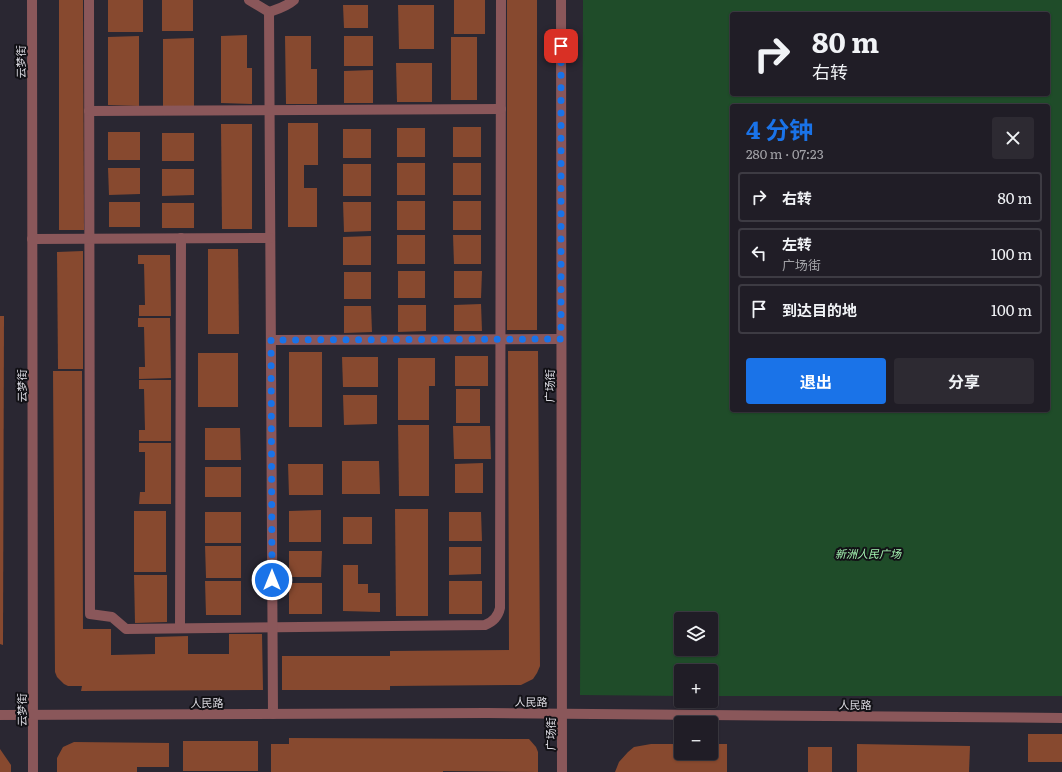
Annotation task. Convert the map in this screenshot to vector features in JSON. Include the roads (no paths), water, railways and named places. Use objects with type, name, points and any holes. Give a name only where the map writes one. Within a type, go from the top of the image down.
[{"type":"street","name":"云梦街","points":[[32,0],[33,772]]},
{"type":"street","points":[[89,0],[90,614],[112,617],[126,629],[484,626],[495,619],[498,614],[500,608],[501,0]]},
{"type":"street","points":[[249,0],[269,12],[279,9],[294,0]]},
{"type":"street","name":"广场街","points":[[561,0],[562,772]]},
{"type":"street","points":[[269,12],[273,714]]},
{"type":"street","points":[[89,111],[501,109]]},
{"type":"street","points":[[180,628],[182,238]]},
{"type":"street","points":[[32,239],[270,238]]},
{"type":"street","points":[[271,340],[561,339]]},
{"type":"street","name":"人民路","points":[[0,715],[562,713],[1062,718]]},
{"type":"park label","name":"新洲人民广场","points":[[868,553]]}]
